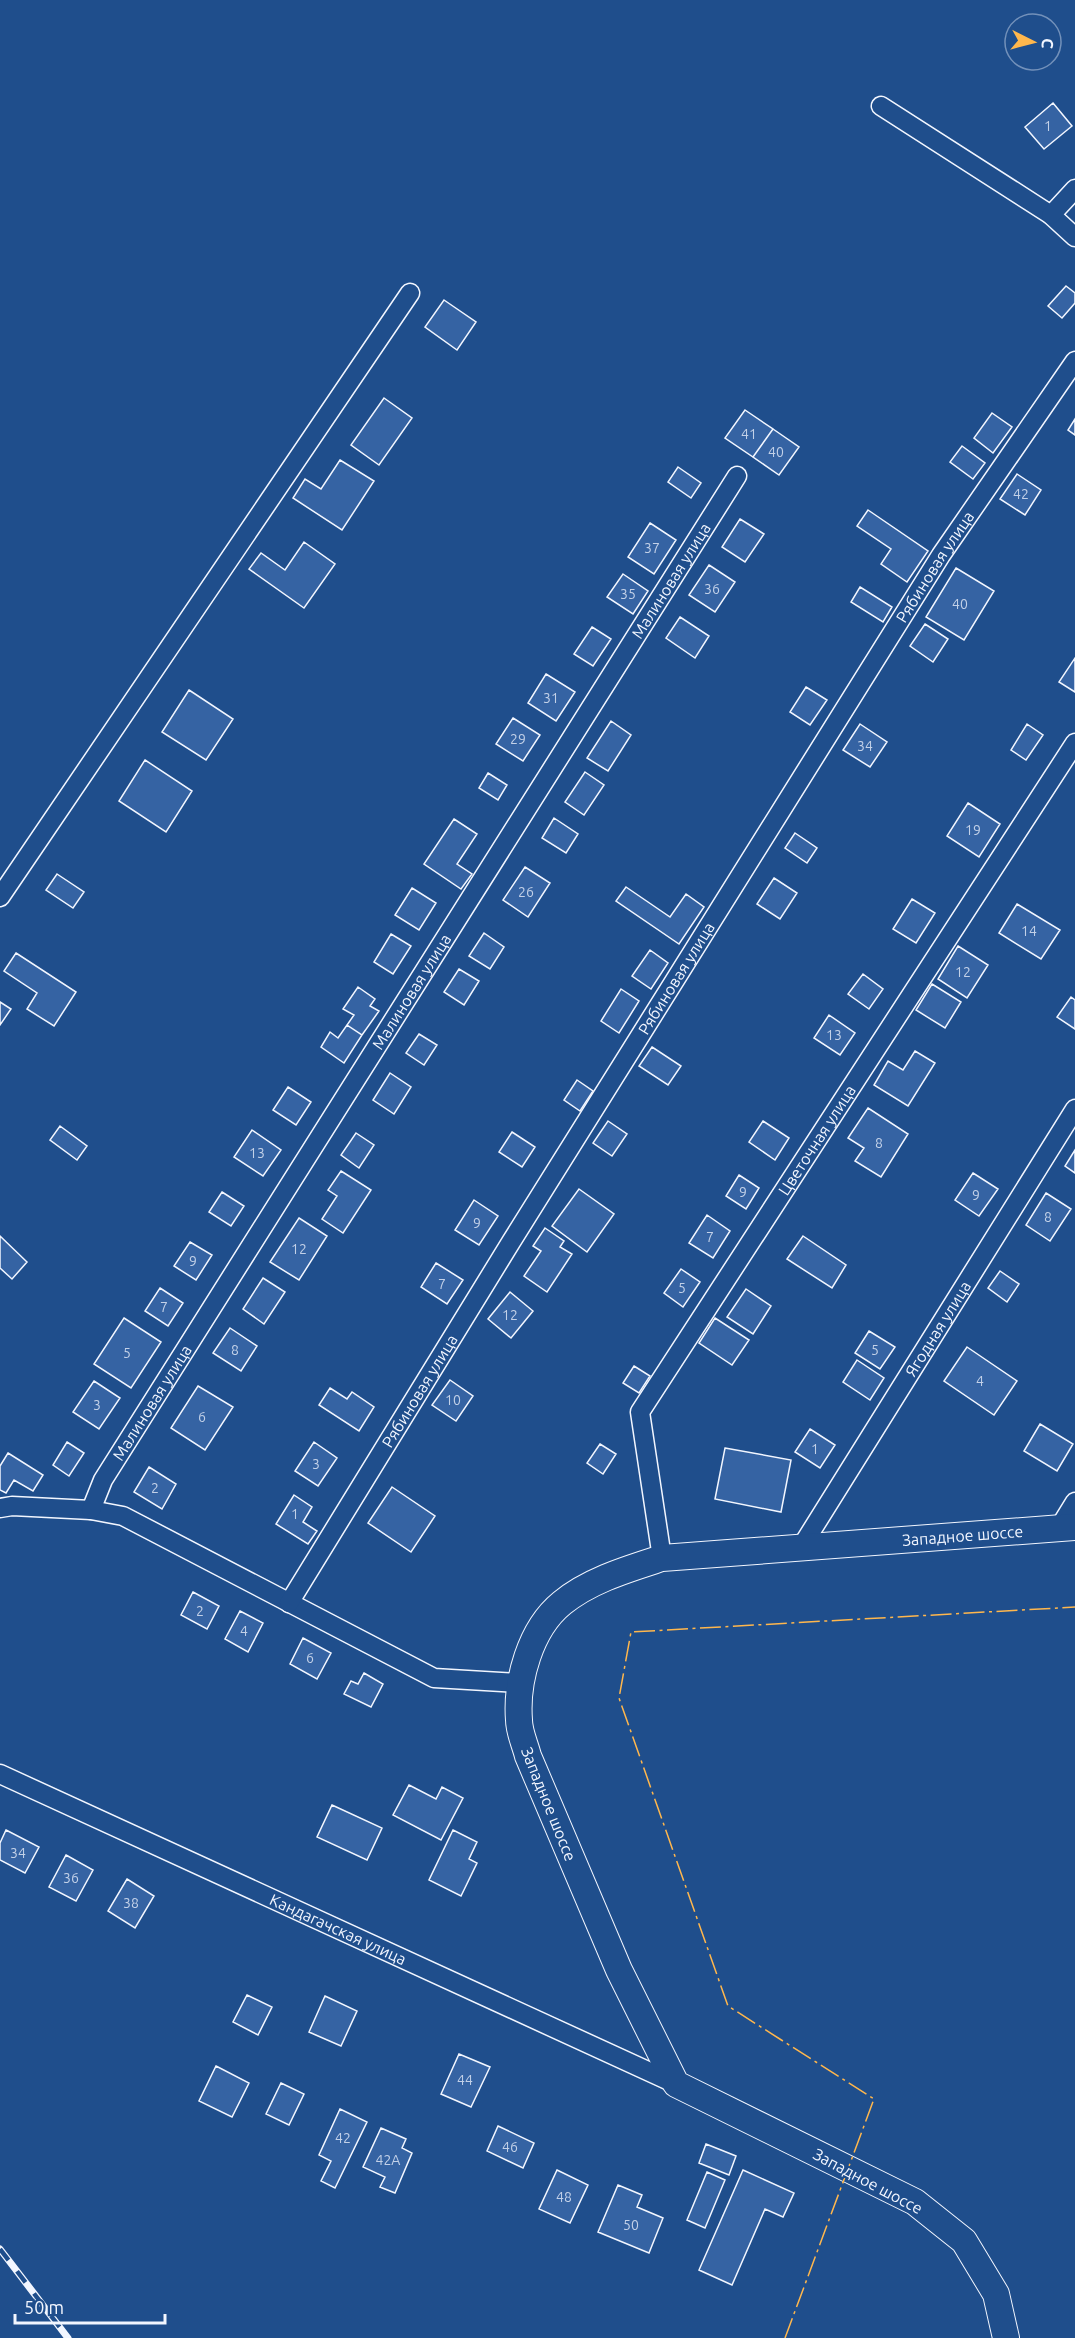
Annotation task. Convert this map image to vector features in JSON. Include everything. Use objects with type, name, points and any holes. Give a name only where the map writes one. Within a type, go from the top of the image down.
[{"type":"main road","name":"Западное шоссе","points":[[1006,2338],[996,2294],[964,2241],[915,2202],[676,2084],[619,1970],[528,1756],[519,1722],[519,1683],[534,1639],[561,1604],[600,1580],[662,1558],[1067,1527]]},
{"type":"street","points":[[881,106],[1051,215],[1075,237]]},
{"type":"street","points":[[1051,215],[1075,189]]},
{"type":"street","points":[[0,897],[410,293]]},
{"type":"street","name":"Рябиновая улица","points":[[289,1603],[511,1242],[941,555],[1075,361]]},
{"type":"street","name":"Малиновая улица","points":[[91,1510],[103,1480],[737,476]]},
{"type":"street","name":"Цветочная улица","points":[[662,1558],[640,1412],[1075,743]]},
{"type":"street","name":"Ягодная улица","points":[[800,1549],[1075,1109]]},
{"type":"street","points":[[1067,1527],[1075,1502]]},
{"type":"street","points":[[0,1508],[12,1506],[91,1510],[123,1516],[434,1678],[519,1683]]},
{"type":"street","name":"Кандагачская улица","points":[[0,1774],[676,2084]]},
{"type":"building","points":[[1053,103],[1072,126],[1044,149],[1025,127]]},
{"type":"building","points":[[1066,286],[1075,293],[1075,303],[1062,318],[1048,306]]},
{"type":"building","points":[[444,300],[476,322],[457,350],[425,327]]},
{"type":"building","points":[[384,398],[412,418],[379,465],[351,445]]},
{"type":"building","points":[[745,410],[773,429],[753,457],[725,438]]},
{"type":"building","points":[[992,413],[1012,427],[993,453],[974,438]]},
{"type":"building","points":[[1075,419],[1075,435],[1068,430]]},
{"type":"building","points":[[773,429],[799,447],[779,475],[753,457]]},
{"type":"building","points":[[962,446],[985,463],[973,479],[950,462]]},
{"type":"building","points":[[340,460],[374,481],[342,530],[293,498],[305,479],[321,489]]},
{"type":"building","points":[[678,467],[701,483],[691,498],[668,482]]},
{"type":"building","points":[[1017,474],[1041,490],[1025,515],[1000,499]]},
{"type":"building","points":[[868,510],[928,551],[907,582],[881,564],[891,549],[857,526]]},
{"type":"building","points":[[740,519],[764,534],[745,562],[722,547]]},
{"type":"building","points":[[650,523],[676,540],[654,574],[628,557]]},
{"type":"building","points":[[304,542],[335,564],[304,608],[249,569],[261,553],[285,570]]},
{"type":"building","points":[[709,565],[735,582],[715,612],[689,595]]},
{"type":"building","points":[[956,568],[994,591],[964,640],[926,617]]},
{"type":"building","points":[[623,574],[648,591],[633,614],[607,597]]},
{"type":"building","points":[[860,587],[892,607],[883,622],[851,602]]},
{"type":"building","points":[[680,617],[709,636],[695,658],[666,638]]},
{"type":"building","points":[[925,624],[948,639],[933,662],[910,646]]},
{"type":"building","points":[[592,627],[611,639],[593,666],[574,654]]},
{"type":"building","points":[[1075,658],[1075,692],[1059,682]]},
{"type":"building","points":[[546,674],[575,692],[556,721],[528,703]]},
{"type":"building","points":[[806,687],[827,700],[810,725],[790,712]]},
{"type":"building","points":[[189,690],[233,719],[206,760],[162,732]]},
{"type":"building","points":[[513,718],[540,735],[523,761],[496,744]]},
{"type":"building","points":[[611,721],[631,735],[608,771],[587,758]]},
{"type":"building","points":[[860,724],[887,742],[870,767],[843,750]]},
{"type":"building","points":[[1027,724],[1043,735],[1026,760],[1011,750]]},
{"type":"building","points":[[145,760],[192,791],[166,832],[119,801]]},
{"type":"building","points":[[585,772],[604,785],[584,815],[565,802]]},
{"type":"building","points":[[488,773],[507,785],[498,800],[479,788]]},
{"type":"building","points":[[968,803],[1000,824],[979,857],[947,836]]},
{"type":"building","points":[[554,818],[578,834],[566,853],[542,838]]},
{"type":"building","points":[[454,819],[477,834],[457,864],[472,874],[461,889],[424,864]]},
{"type":"building","points":[[795,833],[817,848],[807,863],[785,848]]},
{"type":"building","points":[[525,867],[550,883],[528,917],[503,900]]},
{"type":"building","points":[[57,874],[84,892],[73,908],[46,890]]},
{"type":"building","points":[[774,878],[797,893],[780,919],[757,904]]},
{"type":"building","points":[[626,887],[670,917],[686,894],[704,907],[679,944],[616,901]]},
{"type":"building","points":[[412,888],[436,903],[419,930],[395,915]]},
{"type":"building","points":[[912,899],[935,913],[916,943],[893,929]]},
{"type":"building","points":[[1017,904],[1060,930],[1041,959],[999,933]]},
{"type":"building","points":[[484,933],[504,947],[490,969],[469,956]]},
{"type":"building","points":[[391,934],[411,946],[393,974],[374,962]]},
{"type":"building","points":[[958,946],[988,965],[967,998],[938,979]]},
{"type":"building","points":[[650,950],[668,963],[651,989],[632,976]]},
{"type":"building","points":[[16,953],[76,992],[54,1026],[27,1009],[37,993],[4,971]]},
{"type":"building","points":[[459,969],[479,981],[464,1005],[444,992]]},
{"type":"building","points":[[863,974],[883,989],[869,1009],[848,994]]},
{"type":"building","points":[[932,984],[961,1002],[945,1028],[916,1010]]},
{"type":"building","points":[[358,987],[375,999],[370,1006],[379,1011],[362,1035],[347,1025],[354,1015],[343,1009]]},
{"type":"building","points":[[621,989],[639,1001],[619,1033],[601,1021]]},
{"type":"building","points":[[1071,997],[1075,1000],[1075,1029],[1057,1017]]},
{"type":"building","points":[[0,1002],[11,1009],[0,1025]]},
{"type":"building","points":[[829,1015],[855,1033],[840,1055],[814,1038]]},
{"type":"building","points":[[347,1025],[362,1035],[344,1063],[321,1047],[330,1032],[338,1038]]},
{"type":"building","points":[[419,1034],[437,1045],[424,1065],[406,1053]]},
{"type":"building","points":[[652,1047],[681,1066],[668,1085],[639,1066]]},
{"type":"building","points":[[915,1051],[935,1063],[908,1106],[874,1085],[888,1061],[903,1070]]},
{"type":"building","points":[[390,1073],[411,1087],[394,1114],[373,1100]]},
{"type":"building","points":[[577,1080],[593,1091],[580,1111],[564,1100]]},
{"type":"building","points":[[288,1087],[311,1102],[296,1125],[273,1110]]},
{"type":"building","points":[[868,1108],[908,1134],[881,1177],[855,1161],[864,1148],[848,1138]]},
{"type":"building","points":[[608,1121],[627,1134],[612,1156],[593,1143]]},
{"type":"building","points":[[763,1121],[789,1138],[775,1160],[749,1142]]},
{"type":"building","points":[[60,1126],[87,1146],[77,1160],[50,1140]]},
{"type":"building","points":[[252,1130],[281,1150],[263,1176],[234,1157]]},
{"type":"building","points":[[512,1132],[535,1147],[522,1167],[499,1152]]},
{"type":"building","points":[[356,1133],[374,1145],[359,1168],[341,1155]]},
{"type":"building","points":[[1075,1150],[1075,1173],[1065,1166]]},
{"type":"building","points":[[341,1171],[371,1190],[343,1233],[322,1219],[337,1196],[328,1190]]},
{"type":"building","points":[[973,1173],[998,1189],[979,1216],[955,1200]]},
{"type":"building","points":[[739,1175],[759,1188],[746,1209],[726,1196]]},
{"type":"building","points":[[579,1189],[614,1214],[587,1252],[552,1226]]},
{"type":"building","points":[[222,1192],[244,1206],[231,1226],[209,1212]]},
{"type":"building","points":[[1046,1193],[1071,1209],[1050,1241],[1026,1225]]},
{"type":"building","points":[[474,1200],[498,1216],[479,1245],[455,1230]]},
{"type":"building","points":[[707,1215],[730,1231],[713,1258],[689,1243]]},
{"type":"building","points":[[299,1218],[327,1236],[299,1280],[270,1262]]},
{"type":"building","points":[[545,1228],[564,1241],[560,1247],[572,1254],[547,1292],[524,1276],[541,1251],[533,1246]]},
{"type":"building","points":[[0,1236],[27,1262],[12,1279],[0,1268]]},
{"type":"building","points":[[803,1236],[846,1265],[832,1288],[787,1259]]},
{"type":"building","points":[[190,1242],[212,1255],[196,1280],[174,1266]]},
{"type":"building","points":[[436,1263],[463,1280],[447,1304],[421,1287]]},
{"type":"building","points":[[681,1269],[700,1282],[683,1307],[664,1293]]},
{"type":"building","points":[[1000,1271],[1019,1284],[1007,1302],[988,1288]]},
{"type":"building","points":[[263,1278],[285,1292],[264,1324],[243,1309]]},
{"type":"building","points":[[160,1288],[183,1303],[168,1326],[145,1311]]},
{"type":"building","points":[[746,1289],[771,1306],[753,1334],[727,1317]]},
{"type":"building","points":[[510,1292],[533,1311],[511,1338],[488,1319]]},
{"type":"building","points":[[124,1318],[161,1342],[131,1388],[94,1364]]},
{"type":"building","points":[[715,1318],[749,1340],[732,1365],[699,1343]]},
{"type":"building","points":[[230,1328],[257,1346],[241,1371],[213,1353]]},
{"type":"building","points":[[869,1331],[895,1347],[880,1369],[855,1353]]},
{"type":"building","points":[[967,1347],[1017,1381],[994,1415],[944,1381]]},
{"type":"building","points":[[857,1360],[884,1378],[870,1400],[843,1382]]},
{"type":"building","points":[[634,1366],[650,1376],[639,1393],[623,1383]]},
{"type":"building","points":[[450,1380],[473,1396],[456,1421],[432,1405]]},
{"type":"building","points":[[94,1381],[120,1398],[99,1429],[73,1412]]},
{"type":"building","points":[[198,1386],[233,1407],[205,1450],[171,1428]]},
{"type":"building","points":[[330,1388],[347,1399],[352,1392],[374,1407],[359,1431],[319,1405]]},
{"type":"building","points":[[1040,1424],[1073,1444],[1057,1471],[1024,1451]]},
{"type":"building","points":[[810,1429],[835,1445],[820,1468],[795,1452]]},
{"type":"building","points":[[67,1442],[84,1453],[69,1476],[53,1465]]},
{"type":"building","points":[[314,1442],[337,1458],[318,1486],[295,1471]]},
{"type":"building","points":[[600,1444],[616,1454],[603,1474],[587,1463]]},
{"type":"building","points":[[725,1448],[791,1460],[781,1512],[715,1499]]},
{"type":"building","points":[[8,1453],[43,1475],[33,1491],[14,1480],[6,1493],[0,1490],[0,1466]]},
{"type":"building","points":[[149,1467],[176,1484],[162,1509],[134,1492]]},
{"type":"building","points":[[392,1487],[435,1516],[411,1552],[368,1523]]},
{"type":"building","points":[[294,1495],[312,1507],[303,1522],[317,1531],[308,1544],[276,1524]]},
{"type":"building","points":[[193,1592],[219,1606],[207,1629],[181,1615]]},
{"type":"building","points":[[240,1611],[263,1623],[248,1652],[225,1639]]},
{"type":"building","points":[[303,1638],[331,1653],[317,1679],[290,1664]]},
{"type":"building","points":[[364,1673],[383,1684],[371,1707],[344,1694],[351,1681],[358,1684]]},
{"type":"building","points":[[409,1785],[436,1799],[442,1787],[463,1798],[441,1840],[393,1815]]},
{"type":"building","points":[[332,1805],[382,1828],[367,1860],[317,1837]]},
{"type":"building","points":[[6,1830],[39,1847],[25,1873],[0,1860],[0,1843]]},
{"type":"building","points":[[453,1830],[477,1842],[469,1859],[477,1863],[461,1896],[429,1880]]},
{"type":"building","points":[[66,1855],[93,1870],[76,1901],[49,1887]]},
{"type":"building","points":[[127,1879],[154,1896],[135,1928],[108,1911]]},
{"type":"building","points":[[247,1995],[272,2007],[258,2035],[233,2022]]},
{"type":"building","points":[[325,1996],[357,2011],[341,2046],[309,2032]]},
{"type":"building","points":[[459,2054],[490,2067],[471,2107],[441,2094]]},
{"type":"building","points":[[216,2066],[249,2083],[232,2117],[199,2101]]},
{"type":"building","points":[[281,2083],[304,2094],[289,2125],[266,2114]]},
{"type":"building","points":[[340,2109],[367,2122],[335,2188],[321,2181],[331,2161],[319,2155]]},
{"type":"building","points":[[498,2126],[534,2143],[523,2168],[487,2151]]},
{"type":"building","points":[[381,2128],[406,2139],[402,2148],[412,2153],[395,2193],[380,2187],[385,2177],[363,2167]]},
{"type":"building","points":[[706,2144],[736,2156],[729,2175],[699,2163]]},
{"type":"building","points":[[557,2170],[588,2185],[570,2223],[539,2209]]},
{"type":"building","points":[[743,2170],[794,2193],[783,2217],[765,2209],[732,2285],[699,2270]]},
{"type":"building","points":[[707,2172],[725,2180],[705,2228],[687,2220]]},
{"type":"building","points":[[618,2185],[642,2195],[637,2207],[663,2218],[649,2253],[598,2232]]},
{"type":"railway","points":[[0,2249],[68,2338]]},
{"type":"power","points":[[785,2338],[874,2099],[728,2006],[619,1698],[631,1632],[1075,1607]]}]
